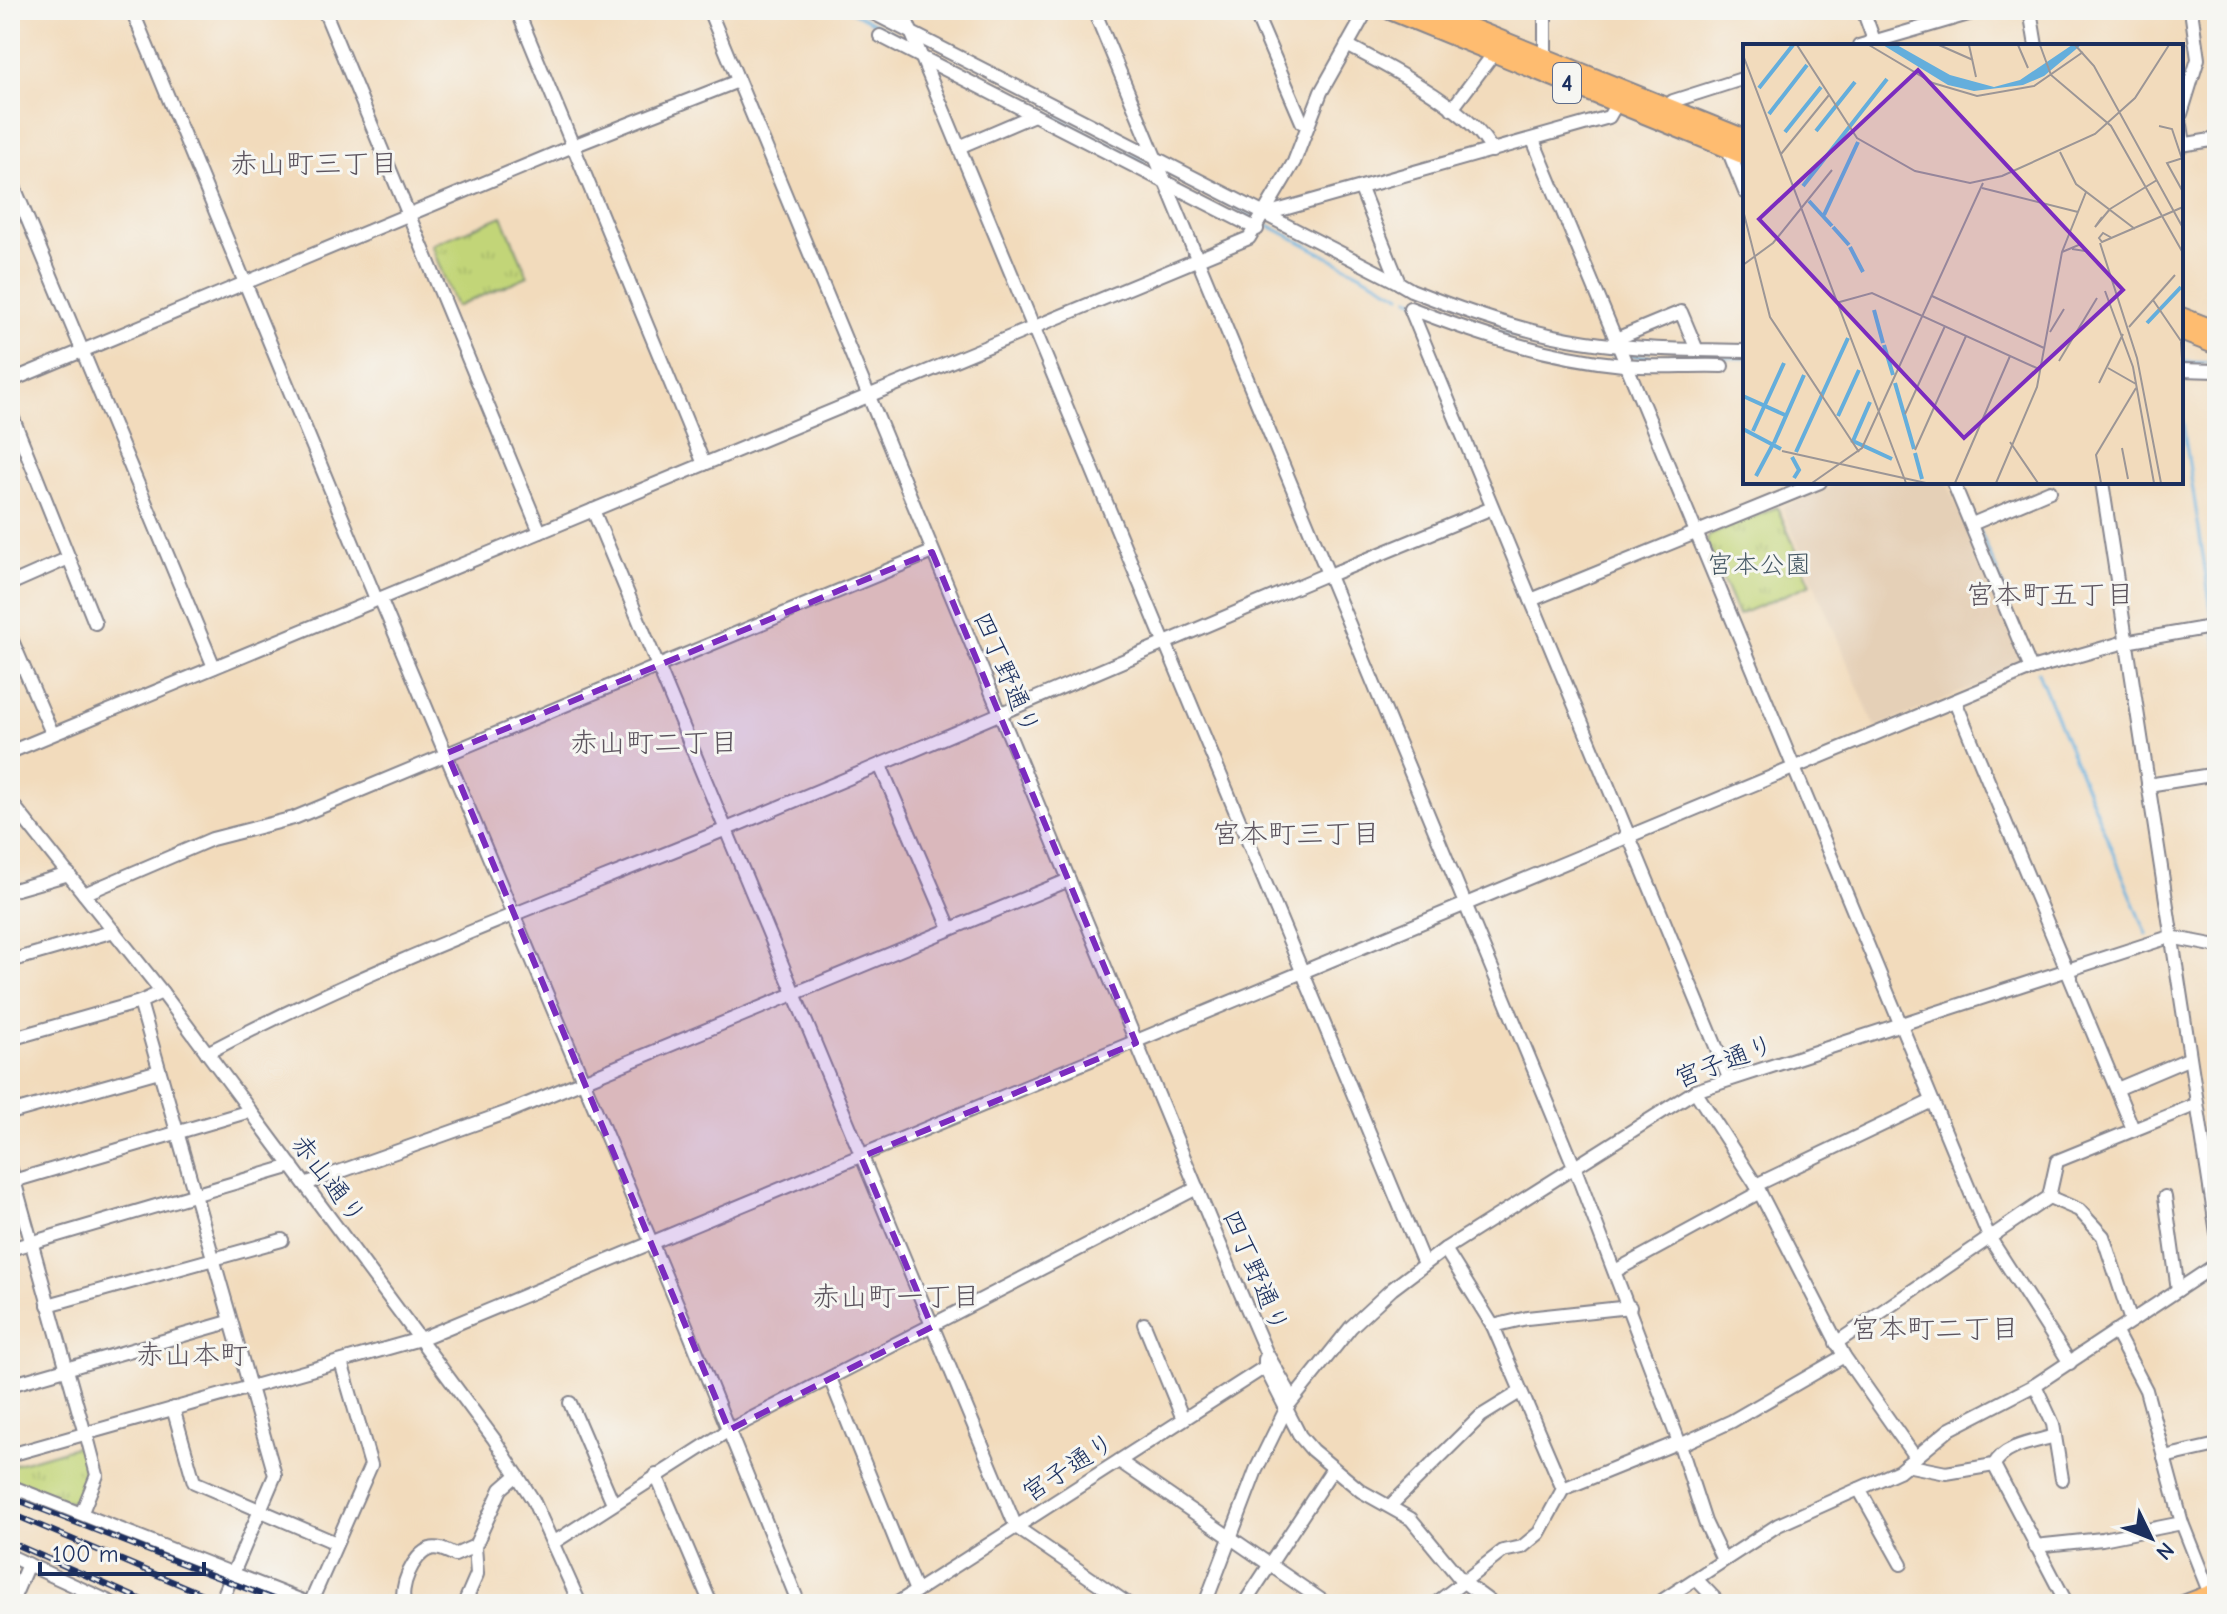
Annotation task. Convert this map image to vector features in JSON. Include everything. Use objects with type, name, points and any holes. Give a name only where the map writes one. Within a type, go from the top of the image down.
[{"type":"highway","name":"4","points":[[1390,10],[1736,151]]},
{"type":"highway","name":"4","points":[[1426,10],[1743,138]]},
{"type":"highway","points":[[2183,318],[2217,331]]},
{"type":"highway","points":[[2183,332],[2217,345]]},
{"type":"main road","points":[[2183,1604],[2214,1592]]},
{"type":"street","points":[[132,10],[378,598],[447,753],[799,1604]]},
{"type":"street","points":[[324,10],[540,532]]},
{"type":"street","points":[[517,10],[704,464]]},
{"type":"street","name":"四丁野通り","points":[[709,10],[1136,1043],[1266,1352],[1288,1390],[1287,1407]]},
{"type":"street","points":[[867,10],[1399,283],[1519,330],[1618,344],[1743,351]]},
{"type":"street","points":[[902,10],[1424,1264]]},
{"type":"street","points":[[1094,10],[1195,260],[1574,1166],[1630,1307],[1680,1443],[1705,1522],[1723,1560]]},
{"type":"street","points":[[1254,10],[1302,122],[1308,125]]},
{"type":"street","points":[[10,752],[1249,238],[1258,229],[1294,162],[1321,92],[1367,10]]},
{"type":"street","points":[[1545,10],[1545,58]]},
{"type":"street","points":[[1863,10],[1875,44],[1982,10]]},
{"type":"street","points":[[2030,10],[2036,44]]},
{"type":"street","points":[[2183,108],[2198,59],[2191,10]]},
{"type":"street","points":[[880,36],[1258,229]]},
{"type":"street","points":[[1347,45],[1420,85],[1452,109],[1492,151]]},
{"type":"street","points":[[1452,109],[1494,53]]},
{"type":"street","points":[[1665,107],[1683,97],[1743,79]]},
{"type":"street","points":[[10,381],[573,146],[738,81]]},
{"type":"street","points":[[1266,214],[1609,117],[1617,103]]},
{"type":"street","points":[[959,147],[1034,115]]},
{"type":"street","points":[[2183,144],[2217,139]]},
{"type":"street","points":[[1533,140],[1989,1237],[2070,1363]]},
{"type":"street","points":[[1736,151],[1743,183]]},
{"type":"street","points":[[10,177],[214,667]]},
{"type":"street","points":[[1361,189],[1399,283]]},
{"type":"street","points":[[1722,366],[1625,365],[1522,347],[1410,308],[1729,1078]]},
{"type":"street","points":[[1618,344],[1681,312],[1697,350]]},
{"type":"street","points":[[2183,370],[2217,371]]},
{"type":"street","points":[[10,411],[95,623]]},
{"type":"street","points":[[1531,600],[1815,484]]},
{"type":"street","points":[[1954,484],[2031,669]]},
{"type":"street","points":[[2102,484],[2217,1233]]},
{"type":"street","points":[[1972,524],[2050,491]]},
{"type":"street","points":[[207,1053],[280,1014],[1492,508]]},
{"type":"street","points":[[593,510],[1016,1527],[1128,1604]]},
{"type":"street","points":[[84,894],[212,839],[294,818],[932,552]]},
{"type":"street","points":[[10,584],[69,558]]},
{"type":"street","points":[[10,1455],[420,1339],[2031,669],[2125,642],[2217,626]]},
{"type":"street","points":[[10,636],[52,733]]},
{"type":"street","points":[[1955,701],[2133,1129]]},
{"type":"street","points":[[880,765],[950,928]]},
{"type":"street","points":[[2148,785],[2217,774]]},
{"type":"street","name":"赤山通り","points":[[10,801],[162,992],[517,1475],[553,1543],[580,1604]]},
{"type":"street","points":[[10,891],[69,874]]},
{"type":"street","points":[[305,1184],[508,1112],[1069,880]]},
{"type":"street","points":[[10,961],[114,931]]},
{"type":"street","name":"宮子通り","points":[[1205,1604],[1256,1470],[1287,1407],[1351,1327],[1445,1249],[1695,1091],[2170,937],[2217,946]]},
{"type":"street","points":[[10,1039],[140,1002],[162,992]]},
{"type":"street","points":[[140,1002],[275,1475],[220,1604]]},
{"type":"street","points":[[2117,1089],[2188,1059]]},
{"type":"street","points":[[10,1113],[159,1071]]},
{"type":"street","points":[[1695,1091],[1758,1189],[1836,1343],[1910,1461],[1946,1473],[1994,1465]]},
{"type":"street","points":[[1615,1271],[1758,1189],[1932,1101]]},
{"type":"street","points":[[1836,1343],[2049,1197],[2057,1161],[2195,1105]]},
{"type":"street","points":[[12,1181],[250,1111]]},
{"type":"street","points":[[10,1166],[97,1475],[82,1512]]},
{"type":"street","points":[[10,1249],[292,1166]]},
{"type":"street","points":[[553,1543],[729,1430],[1197,1188]]},
{"type":"street","points":[[2049,1197],[2079,1210],[2103,1236],[2131,1321]]},
{"type":"street","points":[[2165,1197],[2178,1290]]},
{"type":"street","points":[[48,1305],[282,1240]]},
{"type":"street","points":[[1445,1249],[1493,1326],[1563,1489]]},
{"type":"street","points":[[1657,1604],[1778,1525],[1859,1489],[1910,1461],[1950,1429],[2035,1385],[2217,1264]]},
{"type":"street","points":[[1493,1326],[1527,1318],[1630,1307]]},
{"type":"street","points":[[10,1385],[229,1322]]},
{"type":"street","points":[[1144,1324],[1183,1419]]},
{"type":"street","points":[[2115,1331],[2146,1390],[2182,1523],[2214,1592]]},
{"type":"street","name":"四丁野通り","points":[[1266,1352],[1265,1367],[1300,1436],[1332,1470],[1411,1519],[1462,1581],[1493,1604]]},
{"type":"street","points":[[1435,1604],[1503,1551],[1522,1547],[1539,1533],[1563,1489],[1732,1421],[1844,1356]]},
{"type":"street","points":[[10,1486],[310,1604],[371,1465],[341,1362]]},
{"type":"street","name":"宮子通り","points":[[896,1604],[1265,1367]]},
{"type":"street","points":[[830,1378],[916,1591]]},
{"type":"street","points":[[2035,1385],[2055,1436],[2062,1479]]},
{"type":"street","points":[[1390,1506],[1481,1416],[1520,1392]]},
{"type":"street","points":[[570,1403],[613,1503]]},
{"type":"street","points":[[173,1408],[194,1482],[336,1543]]},
{"type":"street","points":[[1994,1465],[1998,1456],[2008,1450],[2055,1436]]},
{"type":"street","points":[[2164,1457],[2217,1445]]},
{"type":"street","points":[[1119,1461],[1327,1604]]},
{"type":"street","points":[[1994,1465],[2067,1604]]},
{"type":"street","points":[[1244,1604],[1332,1470]]},
{"type":"street","points":[[464,1604],[477,1574],[475,1546],[501,1489],[517,1475]]},
{"type":"street","points":[[656,1475],[711,1604]]},
{"type":"street","points":[[1859,1489],[1901,1564]]},
{"type":"street","points":[[2035,1546],[2102,1539],[2182,1523]]},
{"type":"street","points":[[405,1604],[402,1591],[416,1559],[427,1549],[437,1548],[455,1555],[475,1546]]},
{"type":"street","points":[[10,1556],[114,1604]]},
{"type":"street","points":[[11,1604],[28,1564]]},
{"type":"street","points":[[1696,1579],[1720,1604]]},
{"type":"highlighted area","points":[[932,552],[1136,1043],[861,1157],[932,1327],[729,1430],[447,753]]},
{"type":"shaded area","points":[[1837,484],[1948,484],[2023,663],[2018,668],[1875,728],[1782,507]]},
{"type":"green space","points":[[502,216],[528,276],[456,307],[431,245]]},
{"type":"green space","name":"宮本公園","points":[[1777,507],[1811,584],[1738,615],[1707,543],[1708,536]]},
{"type":"green space","points":[[82,1445],[91,1475],[81,1502],[75,1504],[10,1480],[10,1466]]},
{"type":"waterway","points":[[848,10],[908,40]]},
{"type":"waterway","points":[[925,49],[1145,162]]},
{"type":"waterway","points":[[1173,176],[1252,217]]},
{"type":"waterway","points":[[1268,225],[1401,295]]},
{"type":"waterway","points":[[1409,298],[1510,334],[1561,347],[1614,355]]},
{"type":"waterway","points":[[1629,356],[1743,358]]},
{"type":"waterway","points":[[2183,362],[2217,363]]},
{"type":"waterway","points":[[2183,424],[2213,622]]},
{"type":"waterway","points":[[1961,484],[1974,517]]},
{"type":"waterway","points":[[1977,524],[2008,598]]},
{"type":"waterway","points":[[2214,630],[2217,650]]},
{"type":"waterway","points":[[2038,672],[2147,934]]},
{"type":"railway","points":[[10,1497],[286,1604]]},
{"type":"railway","points":[[10,1513],[226,1604]]},
{"type":"railway","points":[[10,1542],[151,1604]]},
{"type":"district","name":"赤山町三丁目","points":[[314,163]]},
{"type":"district","name":"宮本町五丁目","points":[[2050,594]]},
{"type":"district","name":"赤山町二丁目","points":[[654,742]]},
{"type":"district","name":"宮本町三丁目","points":[[1296,833]]},
{"type":"district","name":"赤山町一丁目","points":[[896,1296]]},
{"type":"district","name":"宮本町二丁目","points":[[1935,1328]]},
{"type":"district","name":"赤山本町","points":[[192,1354]]}]
